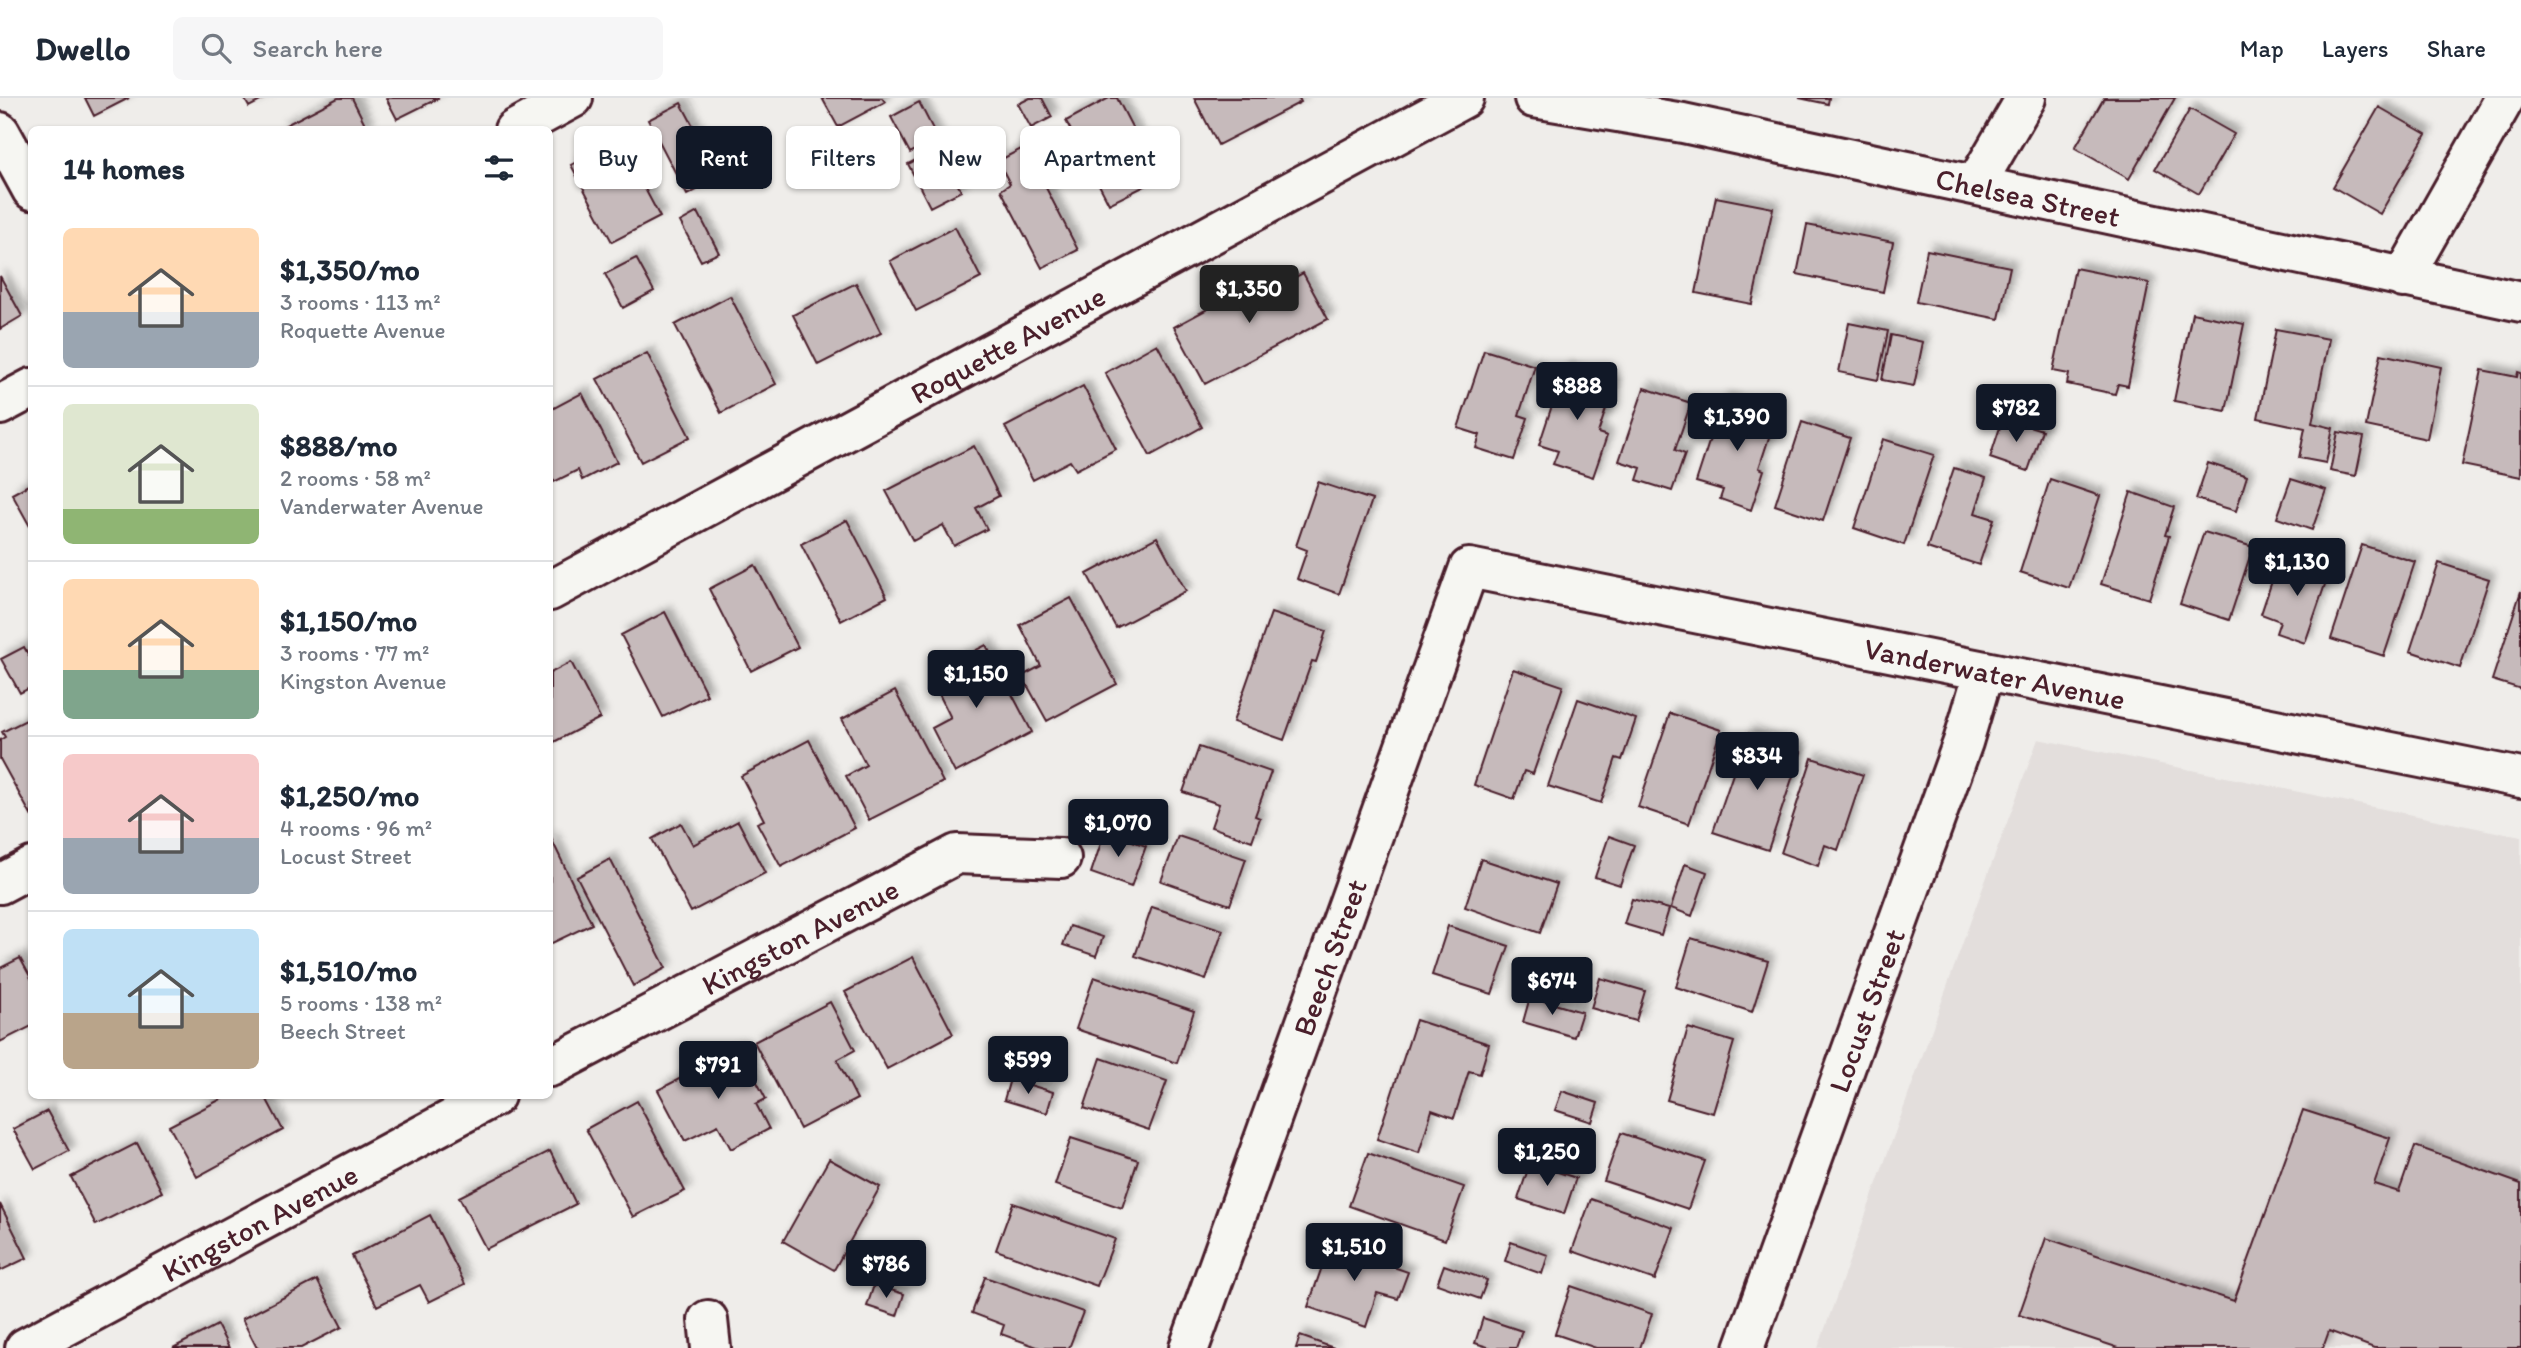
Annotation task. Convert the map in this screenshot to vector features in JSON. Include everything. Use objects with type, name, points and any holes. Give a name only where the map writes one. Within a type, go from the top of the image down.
[{"type":"street","points":[[521,126],[573,98]]},
{"type":"street","name":"Roquette Avenue","points":[[553,588],[1464,98]]},
{"type":"street","points":[[1976,184],[2026,98]]},
{"type":"street","points":[[2403,278],[2505,98]]},
{"type":"street","name":"Chelsea Street","points":[[1540,99],[1683,123],[2521,302]]},
{"type":"street","points":[[0,132],[28,183]]},
{"type":"street","points":[[0,405],[28,390]]},
{"type":"street","name":"Vanderwater Avenue","points":[[1469,568],[2521,778]]},
{"type":"street","name":"Beech Street","points":[[1189,1348],[1469,568]]},
{"type":"street","name":"Locust Street","points":[[1744,1348],[1963,742],[1984,671]]},
{"type":"street","name":"Kingston Avenue","points":[[553,1065],[957,854],[1061,858]]},
{"type":"street","points":[[0,884],[28,869]]},
{"type":"street","name":"Kingston Avenue","points":[[25,1348],[489,1099]]},
{"type":"shaded area","points":[[2038,739],[2521,837],[2521,1348],[1818,1348]]},
{"type":"building","points":[[85,98],[129,98],[94,116]]},
{"type":"building","points":[[244,98],[266,98],[249,107]]},
{"type":"building","points":[[338,98],[352,98],[366,126],[284,126]]},
{"type":"building","points":[[386,98],[439,98],[397,119]]},
{"type":"building","points":[[822,98],[882,98],[885,102],[840,126]]},
{"type":"building","points":[[1030,98],[1042,98],[1052,117],[1030,126],[1018,104]]},
{"type":"building","points":[[1109,98],[1117,98],[1132,126],[1069,126],[1066,121]]},
{"type":"building","points":[[1194,98],[1299,98],[1301,102],[1218,145]]},
{"type":"building","points":[[1799,98],[1829,98],[1828,104]]},
{"type":"building","points":[[2104,98],[2175,98],[2129,179],[2075,148]]},
{"type":"building","points":[[919,102],[931,126],[914,126],[914,151],[910,153],[900,134],[900,126],[896,126],[891,117]]},
{"type":"building","points":[[681,103],[693,126],[676,126],[676,174],[662,147],[662,126],[651,126],[648,120]]},
{"type":"building","points":[[2379,107],[2426,134],[2380,214],[2333,187]]},
{"type":"building","points":[[2190,109],[2234,134],[2199,194],[2155,169]]},
{"type":"building","points":[[1020,150],[1020,189],[1047,189],[1078,250],[1042,268],[1001,190],[1010,184],[1006,176],[1006,157]]},
{"type":"building","points":[[914,161],[914,176],[908,164]]},
{"type":"building","points":[[584,189],[645,189],[660,217],[612,242]]},
{"type":"building","points":[[684,189],[699,189],[687,195]]},
{"type":"building","points":[[921,189],[960,189],[961,191],[930,207]]},
{"type":"building","points":[[1101,189],[1139,189],[1109,204]]},
{"type":"building","points":[[1716,197],[1773,208],[1752,304],[1696,293]]},
{"type":"building","points":[[698,212],[719,253],[701,261],[680,222]]},
{"type":"building","points":[[1807,225],[1893,242],[1883,292],[1797,274]]},
{"type":"building","points":[[955,227],[981,278],[916,311],[890,261]]},
{"type":"building","points":[[1927,250],[2010,267],[1999,319],[1916,302]]},
{"type":"building","points":[[636,258],[654,291],[623,308],[605,274]]},
{"type":"building","points":[[2075,268],[2149,283],[2128,386],[2118,384],[2115,394],[2067,384],[2069,374],[2053,371]]},
{"type":"building","points":[[1303,273],[1328,319],[1205,384],[1174,327],[1263,279],[1269,291]]},
{"type":"building","points":[[0,276],[22,316],[0,329]]},
{"type":"building","points":[[856,283],[881,333],[818,365],[793,315]]},
{"type":"building","points":[[730,296],[776,384],[721,413],[675,325]]},
{"type":"building","points":[[2192,313],[2244,324],[2226,411],[2174,401]]},
{"type":"building","points":[[1849,323],[1888,331],[1878,380],[1839,372]]},
{"type":"building","points":[[2276,329],[2329,339],[2312,423],[2333,428],[2326,463],[2299,458],[2305,428],[2258,418]]},
{"type":"building","points":[[1891,335],[1923,342],[1914,386],[1882,380]]},
{"type":"building","points":[[1157,344],[1202,427],[1150,456],[1105,373]]},
{"type":"building","points":[[1484,350],[1535,366],[1519,415],[1528,418],[1514,460],[1476,448],[1480,435],[1458,428]]},
{"type":"building","points":[[647,353],[690,437],[641,462],[597,379]]},
{"type":"building","points":[[2381,354],[2441,367],[2427,439],[2366,426]]},
{"type":"building","points":[[1564,369],[1614,385],[1598,433],[1607,436],[1593,477],[1553,464],[1558,451],[1539,445]]},
{"type":"building","points":[[2482,370],[2517,377],[2518,372],[2521,373],[2521,477],[2462,465]]},
{"type":"building","points":[[1083,386],[1116,449],[1076,470],[1070,461],[1033,480],[1005,427]]},
{"type":"building","points":[[1644,388],[1691,403],[1675,450],[1685,454],[1672,491],[1637,480],[1641,468],[1619,461]]},
{"type":"building","points":[[582,393],[617,462],[582,480],[578,470],[554,482],[553,408]]},
{"type":"building","points":[[1723,399],[1776,416],[1759,468],[1764,470],[1751,510],[1720,499],[1723,490],[1696,482]]},
{"type":"building","points":[[2003,418],[2042,430],[2028,471],[1990,458]]},
{"type":"building","points":[[1802,422],[1850,438],[1823,521],[1775,505]]},
{"type":"building","points":[[2338,432],[2364,437],[2356,476],[2330,471]]},
{"type":"building","points":[[1883,439],[1934,455],[1904,545],[1854,528]]},
{"type":"building","points":[[974,446],[999,496],[976,508],[987,529],[954,546],[943,525],[913,541],[886,491]]},
{"type":"building","points":[[2208,463],[2247,476],[2236,511],[2196,499]]},
{"type":"building","points":[[1954,468],[1986,478],[1975,513],[1994,519],[1979,565],[1927,548]]},
{"type":"building","points":[[2050,479],[2100,496],[2069,588],[2020,572]]},
{"type":"building","points":[[2291,479],[2326,490],[2312,530],[2277,518]]},
{"type":"building","points":[[1318,482],[1372,500],[1339,594],[1297,579],[1307,550],[1296,546]]},
{"type":"building","points":[[28,485],[28,523],[12,494]]},
{"type":"building","points":[[2131,492],[2174,507],[2165,535],[2169,536],[2149,599],[2101,584]]},
{"type":"building","points":[[847,520],[887,597],[841,621],[801,544]]},
{"type":"building","points":[[2204,532],[2253,547],[2229,620],[2180,604]]},
{"type":"building","points":[[1157,537],[1186,591],[1116,628],[1087,574]]},
{"type":"building","points":[[2362,545],[2415,562],[2384,656],[2331,639]]},
{"type":"building","points":[[2302,555],[2332,564],[2305,643],[2276,633],[2280,621],[2261,614],[2276,569],[2296,575]]},
{"type":"building","points":[[2439,563],[2489,579],[2460,668],[2410,651]]},
{"type":"building","points":[[755,565],[798,647],[751,671],[709,589]]},
{"type":"building","points":[[2521,591],[2521,689],[2492,680]]},
{"type":"building","points":[[1071,598],[1117,684],[1047,721],[1022,676],[1041,666],[1020,625]]},
{"type":"building","points":[[665,612],[707,695],[663,717],[621,635]]},
{"type":"building","points":[[1271,613],[1326,631],[1316,662],[1312,661],[1284,740],[1233,722]]},
{"type":"building","points":[[986,645],[1032,732],[955,773],[932,728],[951,718],[929,674]]},
{"type":"building","points":[[24,647],[28,654],[28,689],[20,693],[1,659]]},
{"type":"building","points":[[571,662],[600,718],[553,742],[553,671]]},
{"type":"building","points":[[1513,669],[1563,686],[1533,774],[1524,771],[1514,799],[1474,785]]},
{"type":"building","points":[[895,691],[943,782],[869,820],[846,776],[866,765],[842,719]]},
{"type":"building","points":[[1578,699],[1636,719],[1622,760],[1616,758],[1601,803],[1548,786]]},
{"type":"building","points":[[1670,713],[1721,730],[1689,824],[1638,807]]},
{"type":"building","points":[[26,720],[28,724],[28,810],[0,759],[0,740],[5,737],[2,732]]},
{"type":"building","points":[[1747,733],[1801,752],[1768,850],[1713,832]]},
{"type":"building","points":[[809,740],[855,828],[781,867],[757,823],[764,820],[741,776]]},
{"type":"building","points":[[1199,747],[1271,772],[1255,816],[1260,818],[1252,841],[1211,827],[1219,804],[1183,792]]},
{"type":"building","points":[[1812,758],[1863,775],[1838,850],[1825,845],[1818,866],[1781,853]]},
{"type":"building","points":[[738,821],[765,873],[691,912],[652,839],[681,823],[693,845]]},
{"type":"building","points":[[1105,831],[1146,846],[1131,887],[1091,873]]},
{"type":"building","points":[[1178,836],[1246,859],[1230,905],[1161,881]]},
{"type":"building","points":[[1609,836],[1634,845],[1620,885],[1595,877]]},
{"type":"building","points":[[553,842],[592,924],[553,943]]},
{"type":"building","points":[[610,859],[666,968],[633,986],[577,877]]},
{"type":"building","points":[[1481,859],[1557,884],[1540,933],[1465,907]]},
{"type":"building","points":[[1685,864],[1707,872],[1692,916],[1671,908]]},
{"type":"building","points":[[1632,899],[1669,909],[1661,935],[1624,924]]},
{"type":"building","points":[[1152,907],[1223,930],[1206,980],[1135,956]]},
{"type":"building","points":[[1070,926],[1103,937],[1096,956],[1063,945]]},
{"type":"building","points":[[1448,926],[1509,946],[1492,994],[1432,975]]},
{"type":"building","points":[[1691,938],[1768,961],[1752,1012],[1676,987]]},
{"type":"building","points":[[913,957],[953,1034],[887,1069],[845,992]]},
{"type":"building","points":[[20,958],[28,973],[28,1028],[0,1042],[0,968]]},
{"type":"building","points":[[1094,977],[1194,1011],[1177,1063],[1076,1029]]},
{"type":"building","points":[[1600,978],[1645,991],[1636,1021],[1591,1008]]},
{"type":"building","points":[[1530,997],[1582,1012],[1574,1037],[1523,1022]]},
{"type":"building","points":[[830,1002],[855,1050],[837,1060],[857,1099],[800,1129],[754,1042]]},
{"type":"building","points":[[1416,1020],[1489,1044],[1480,1074],[1469,1071],[1454,1118],[1432,1110],[1419,1153],[1377,1139]]},
{"type":"building","points":[[1688,1028],[1734,1042],[1713,1113],[1667,1100]]},
{"type":"building","points":[[739,1048],[766,1099],[756,1104],[769,1129],[731,1149],[718,1125],[685,1141],[658,1090]]},
{"type":"building","points":[[1101,1058],[1167,1081],[1149,1130],[1084,1108]]},
{"type":"building","points":[[1010,1079],[1053,1092],[1047,1113],[1004,1100]]},
{"type":"building","points":[[1562,1091],[1598,1103],[1592,1122],[1555,1110]]},
{"type":"building","points":[[221,1099],[267,1099],[283,1130],[197,1177],[169,1126]]},
{"type":"building","points":[[637,1101],[685,1191],[633,1217],[586,1129]]},
{"type":"building","points":[[2303,1110],[2390,1138],[2374,1184],[2399,1192],[2415,1146],[2521,1184],[2521,1348],[2374,1348],[2329,1331],[2323,1348],[2119,1348],[2019,1315],[2046,1238],[2234,1301]]},
{"type":"building","points":[[47,1111],[69,1151],[35,1169],[13,1129]]},
{"type":"building","points":[[1621,1133],[1705,1161],[1688,1209],[1604,1181]]},
{"type":"building","points":[[1071,1138],[1138,1160],[1122,1208],[1055,1185]]},
{"type":"building","points":[[137,1143],[162,1192],[96,1225],[71,1177]]},
{"type":"building","points":[[550,1151],[576,1204],[486,1249],[459,1197]]},
{"type":"building","points":[[1368,1153],[1464,1187],[1445,1240],[1349,1206]]},
{"type":"building","points":[[829,1159],[880,1187],[834,1270],[783,1241]]},
{"type":"building","points":[[1530,1163],[1576,1178],[1564,1214],[1518,1199]]},
{"type":"building","points":[[1591,1199],[1674,1228],[1655,1280],[1572,1251]]},
{"type":"building","points":[[1013,1203],[1115,1239],[1097,1286],[996,1250]]},
{"type":"building","points":[[0,1204],[27,1258],[0,1271]]},
{"type":"building","points":[[430,1215],[465,1284],[429,1302],[420,1285],[377,1306],[352,1256]]},
{"type":"building","points":[[1332,1238],[1387,1257],[1385,1264],[1408,1272],[1398,1299],[1377,1293],[1366,1327],[1308,1307]]},
{"type":"building","points":[[1511,1242],[1548,1255],[1542,1274],[1505,1261]]},
{"type":"building","points":[[1444,1265],[1487,1280],[1480,1299],[1437,1284]]},
{"type":"building","points":[[985,1277],[1083,1312],[1069,1348],[1040,1348],[1001,1334],[1004,1325],[972,1313]]},
{"type":"building","points":[[317,1280],[342,1327],[301,1348],[257,1348],[242,1319]]},
{"type":"building","points":[[874,1285],[904,1294],[897,1316],[867,1306]]},
{"type":"building","points":[[1571,1286],[1652,1314],[1640,1348],[1596,1348],[1555,1334]]},
{"type":"building","points":[[1483,1318],[1522,1331],[1516,1348],[1491,1348],[1475,1343]]},
{"type":"building","points":[[217,1325],[229,1348],[173,1348]]},
{"type":"building","points":[[1300,1336],[1334,1348],[1296,1348]]}]
